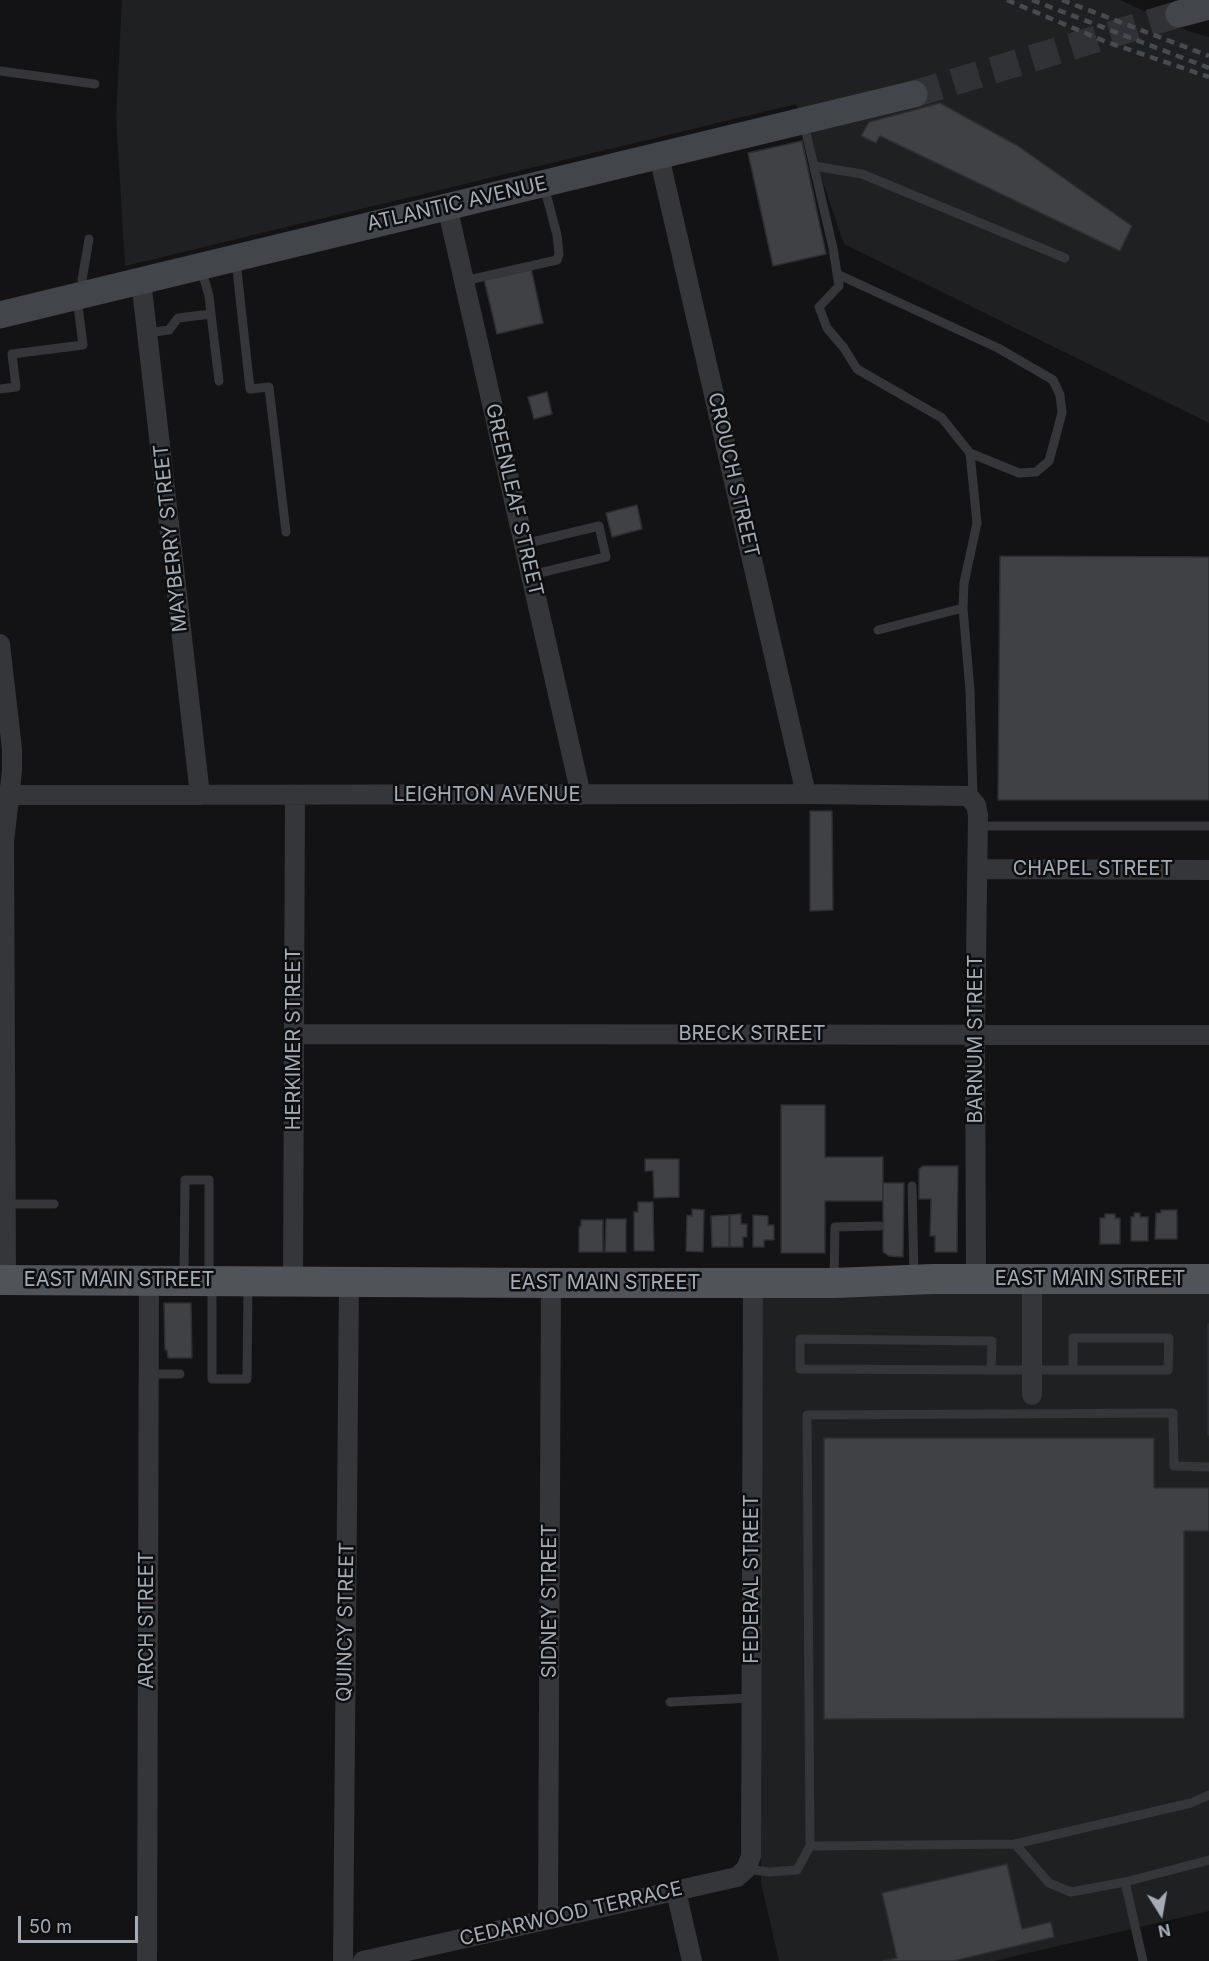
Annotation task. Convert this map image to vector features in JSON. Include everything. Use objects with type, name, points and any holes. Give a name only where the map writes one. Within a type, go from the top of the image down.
[{"type":"main road","points":[[1179,14],[1209,6]]},
{"type":"main road","name":"ATLANTIC AVENUE","points":[[0,315],[914,94]]},
{"type":"main road","name":"EAST MAIN STREET","points":[[3,1280],[834,1283],[976,1279],[1209,1279]]},
{"type":"street","name":"CROUCH STREET","points":[[659,156],[806,794]]},
{"type":"street","name":"GREENLEAF STREET","points":[[447,206],[581,795]]},
{"type":"street","name":"MAYBERRY STREET","points":[[141,280],[200,795]]},
{"type":"street","points":[[0,644],[12,749],[5,795],[4,842],[3,1280]]},
{"type":"street","name":"LEIGHTON AVENUE","points":[[5,795],[806,794],[958,795],[968,796],[973,800]]},
{"type":"street","name":"HERKIMER STREET","points":[[293,1282],[295,796]]},
{"type":"street","name":"BARNUM STREET","points":[[973,800],[978,815],[975,1034],[976,1279]]},
{"type":"street","name":"CHAPEL STREET","points":[[977,869],[1209,870]]},
{"type":"street","name":"BRECK STREET","points":[[294,1034],[1209,1035]]},
{"type":"street","points":[[1032,1279],[1032,1404]]},
{"type":"street","name":"ARCH STREET","points":[[147,1961],[148,1280]]},
{"type":"street","name":"QUINCY STREET","points":[[343,1961],[350,1283]]},
{"type":"street","name":"SIDNEY STREET","points":[[548,1919],[551,1283]]},
{"type":"street","name":"FEDERAL STREET","points":[[744,1871],[751,1856],[753,1283]]},
{"type":"street","name":"CEDARWOOD TERRACE","points":[[363,1961],[676,1891],[737,1876],[744,1871]]},
{"type":"street","points":[[676,1891],[692,1961]]},
{"type":"lane","points":[[0,70],[95,84]]},
{"type":"lane","points":[[803,121],[839,286],[819,307],[827,328],[844,348],[856,369],[942,418],[970,453],[1019,473],[1036,472],[1049,461],[1062,413],[1060,395],[1053,380],[998,348],[837,274]]},
{"type":"lane","points":[[814,166],[862,174],[1065,258]]},
{"type":"lane","points":[[464,281],[557,260],[559,254],[556,235],[544,184]]},
{"type":"lane","points":[[0,389],[16,387],[12,354],[83,345],[82,280],[89,239]]},
{"type":"lane","points":[[235,258],[250,389],[269,387],[286,532]]},
{"type":"lane","points":[[201,266],[209,296],[219,381]]},
{"type":"lane","points":[[147,333],[168,330],[178,318],[211,314]]},
{"type":"lane","points":[[970,453],[977,523],[964,584],[963,608],[970,691],[973,800]]},
{"type":"lane","points":[[524,544],[599,526],[606,557],[531,575]]},
{"type":"lane","points":[[878,630],[963,608]]},
{"type":"lane","points":[[978,826],[1209,826]]},
{"type":"lane","points":[[202,1280],[209,1180],[185,1180],[202,1280],[212,1379],[247,1379],[248,1281]]},
{"type":"lane","points":[[912,1186],[914,1280]]},
{"type":"lane","points":[[4,1204],[54,1204]]},
{"type":"lane","points":[[834,1283],[835,1227],[880,1226]]},
{"type":"lane","points":[[991,1370],[992,1341],[800,1339],[800,1369],[991,1370],[1032,1370],[1073,1370],[1168,1370],[1169,1338],[1073,1338],[1073,1370]]},
{"type":"lane","points":[[147,1374],[180,1374]]},
{"type":"lane","points":[[744,1871],[797,1870],[810,1846],[807,1415],[1032,1404],[1173,1413],[1174,1466],[1209,1467]]},
{"type":"lane","points":[[670,1702],[752,1698]]},
{"type":"lane","points":[[810,1846],[1015,1844],[1191,1803],[1209,1795]]},
{"type":"lane","points":[[1015,1844],[1049,1883],[1071,1892],[1125,1882],[1209,1860]]},
{"type":"lane","points":[[1125,1882],[1143,1961]]},
{"type":"shaded area","points":[[122,0],[1120,0],[1188,31],[1209,37],[1209,423],[844,244],[796,104],[125,266],[116,116]]},
{"type":"shaded area","points":[[1209,1292],[1209,1911],[994,1961],[779,1961],[761,1883],[761,1303],[763,1297],[766,1294]]},
{"type":"building","points":[[940,103],[1018,146],[1132,226],[1120,251],[880,136],[876,143],[861,136],[869,122]]},
{"type":"building","points":[[802,141],[826,254],[773,266],[748,153]]},
{"type":"building","points":[[531,268],[543,323],[497,334],[484,279]]},
{"type":"building","points":[[547,392],[552,414],[534,419],[528,397]]},
{"type":"building","points":[[637,505],[642,529],[612,537],[606,513]]},
{"type":"building","points":[[1000,556],[1209,557],[1209,800],[998,800]]},
{"type":"building","points":[[810,811],[832,811],[833,910],[810,911]]},
{"type":"building","points":[[781,1105],[825,1105],[825,1157],[883,1157],[883,1201],[825,1201],[825,1253],[781,1253]]},
{"type":"building","points":[[645,1159],[679,1159],[679,1197],[654,1198],[653,1171],[645,1171]]},
{"type":"building","points":[[923,1166],[958,1166],[957,1252],[935,1252],[935,1236],[930,1236],[931,1199],[919,1199],[919,1169]]},
{"type":"building","points":[[883,1183],[904,1183],[903,1257],[889,1256],[883,1252]]},
{"type":"building","points":[[638,1202],[653,1202],[654,1251],[634,1251],[634,1212],[638,1212]]},
{"type":"building","points":[[692,1209],[704,1210],[703,1252],[686,1251],[687,1215],[692,1216]]},
{"type":"building","points":[[1161,1210],[1177,1210],[1177,1239],[1155,1239],[1156,1213],[1161,1213]]},
{"type":"building","points":[[1134,1213],[1140,1213],[1140,1217],[1148,1217],[1148,1241],[1131,1241],[1131,1217],[1134,1217]]},
{"type":"building","points":[[741,1214],[741,1224],[747,1224],[747,1237],[743,1237],[743,1247],[730,1247],[730,1215]]},
{"type":"building","points":[[1105,1214],[1115,1214],[1115,1218],[1120,1218],[1120,1244],[1100,1244],[1100,1218],[1105,1218]]},
{"type":"building","points":[[729,1215],[729,1247],[712,1247],[711,1216]]},
{"type":"building","points":[[753,1215],[768,1216],[768,1225],[774,1225],[774,1240],[764,1240],[764,1247],[753,1247]]},
{"type":"building","points":[[606,1219],[626,1219],[626,1252],[605,1252]]},
{"type":"building","points":[[581,1220],[603,1220],[603,1252],[579,1252]]},
{"type":"building","points":[[164,1303],[191,1303],[192,1358],[168,1358],[167,1350],[165,1350]]},
{"type":"building","points":[[1209,1324],[1209,1435],[1208,1435]]},
{"type":"building","points":[[824,1438],[1154,1438],[1154,1488],[1209,1488],[1209,1531],[1184,1531],[1184,1718],[824,1719]]},
{"type":"building","points":[[1007,1864],[1022,1929],[1051,1922],[1054,1937],[953,1961],[883,1961],[897,1958],[882,1893]]},
{"type":"tunnel","points":[[914,94],[1179,14]]},
{"type":"railway","points":[[1007,0],[1104,41],[1209,77]]},
{"type":"railway","points":[[1032,0],[1209,68]]},
{"type":"railway","points":[[1062,0],[1209,56]]}]
